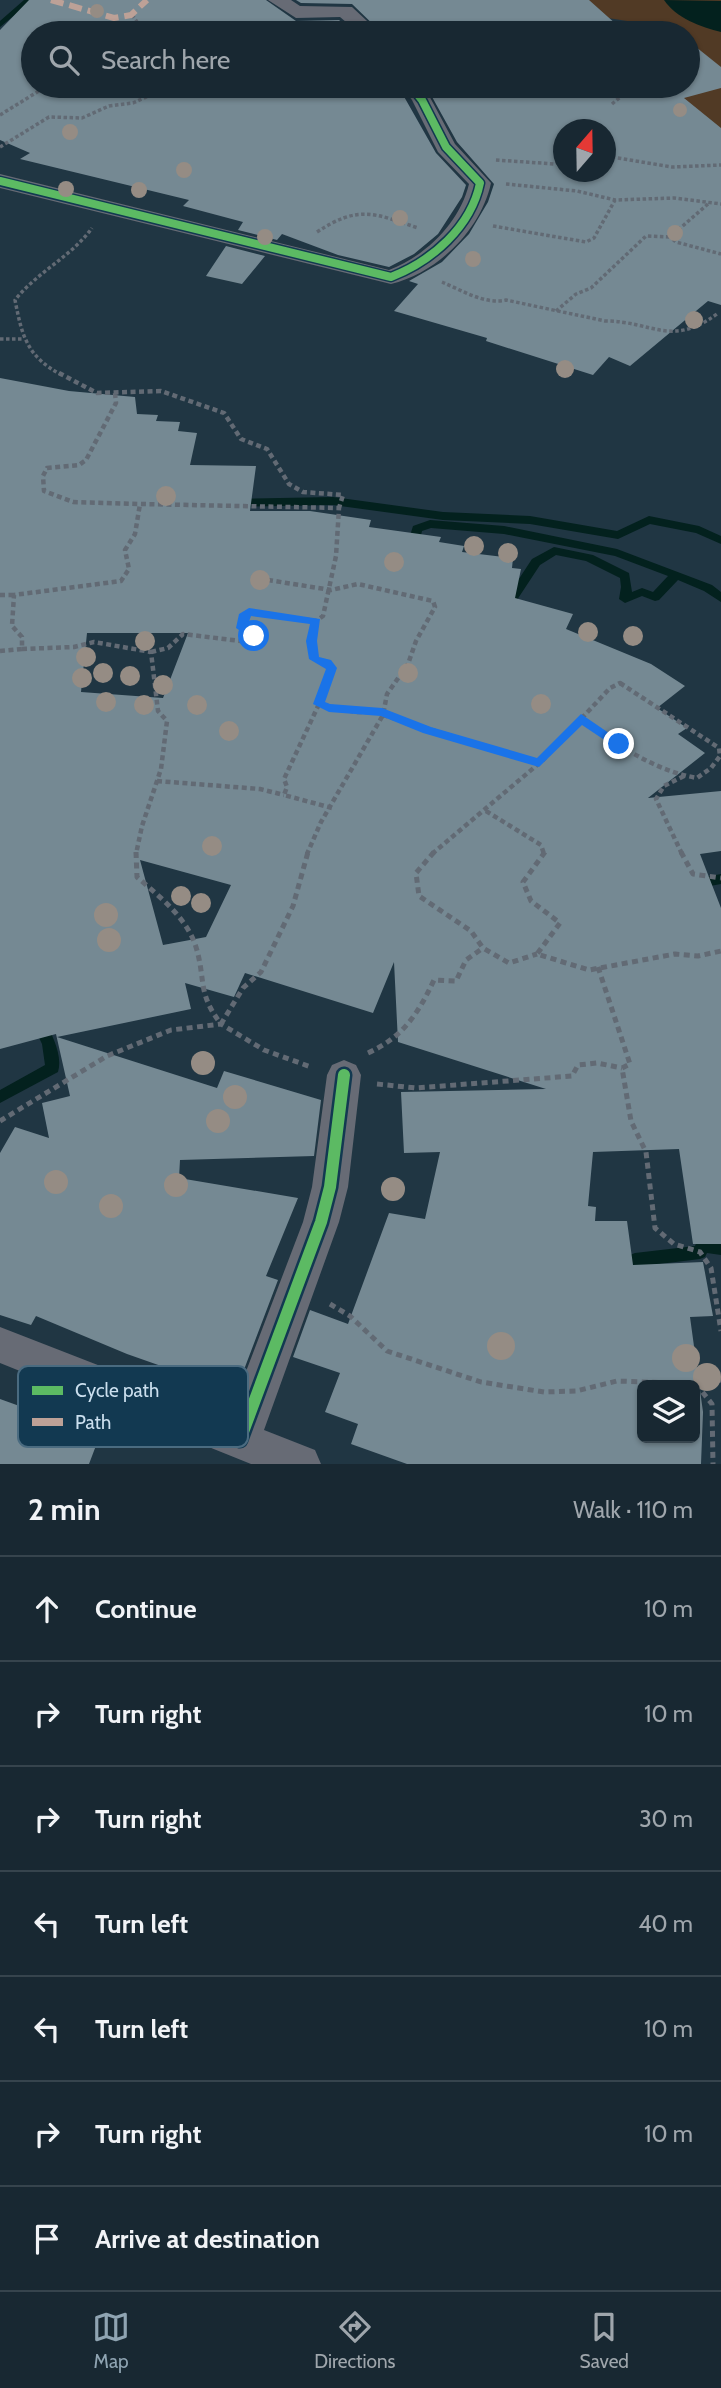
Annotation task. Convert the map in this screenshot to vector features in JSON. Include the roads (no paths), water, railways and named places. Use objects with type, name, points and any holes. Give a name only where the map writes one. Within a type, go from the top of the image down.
[{"type":"street","points":[[278,0],[282,6],[296,12],[345,11],[356,21]]},
{"type":"street","points":[[0,181],[367,273],[391,276],[407,272],[449,238],[466,219],[480,195],[476,177],[446,148],[432,122],[424,98]]},
{"type":"street","points":[[248,1419],[299,1285],[330,1187],[344,1075]]},
{"type":"street","points":[[0,1345],[53,1366]]},
{"type":"street","points":[[248,1443],[301,1464]]},
{"type":"waterway","points":[[0,25],[29,0]]},
{"type":"waterway","points":[[686,0],[721,19]]},
{"type":"waterway","points":[[235,503],[333,501],[443,516],[530,520],[618,535],[649,520],[699,530],[721,540]]},
{"type":"waterway","points":[[408,548],[417,529],[430,524],[504,530],[617,553],[676,575]]},
{"type":"waterway","points":[[509,603],[536,562],[554,551],[589,558],[625,576],[625,599],[642,592],[655,597],[676,575]]},
{"type":"waterway","points":[[676,575],[708,588],[721,598]]},
{"type":"waterway","points":[[694,884],[721,879]]},
{"type":"waterway","points":[[0,1097],[53,1068],[49,1044],[39,1023]]},
{"type":"waterway","points":[[635,1260],[700,1252],[702,1246],[721,1248]]}]
